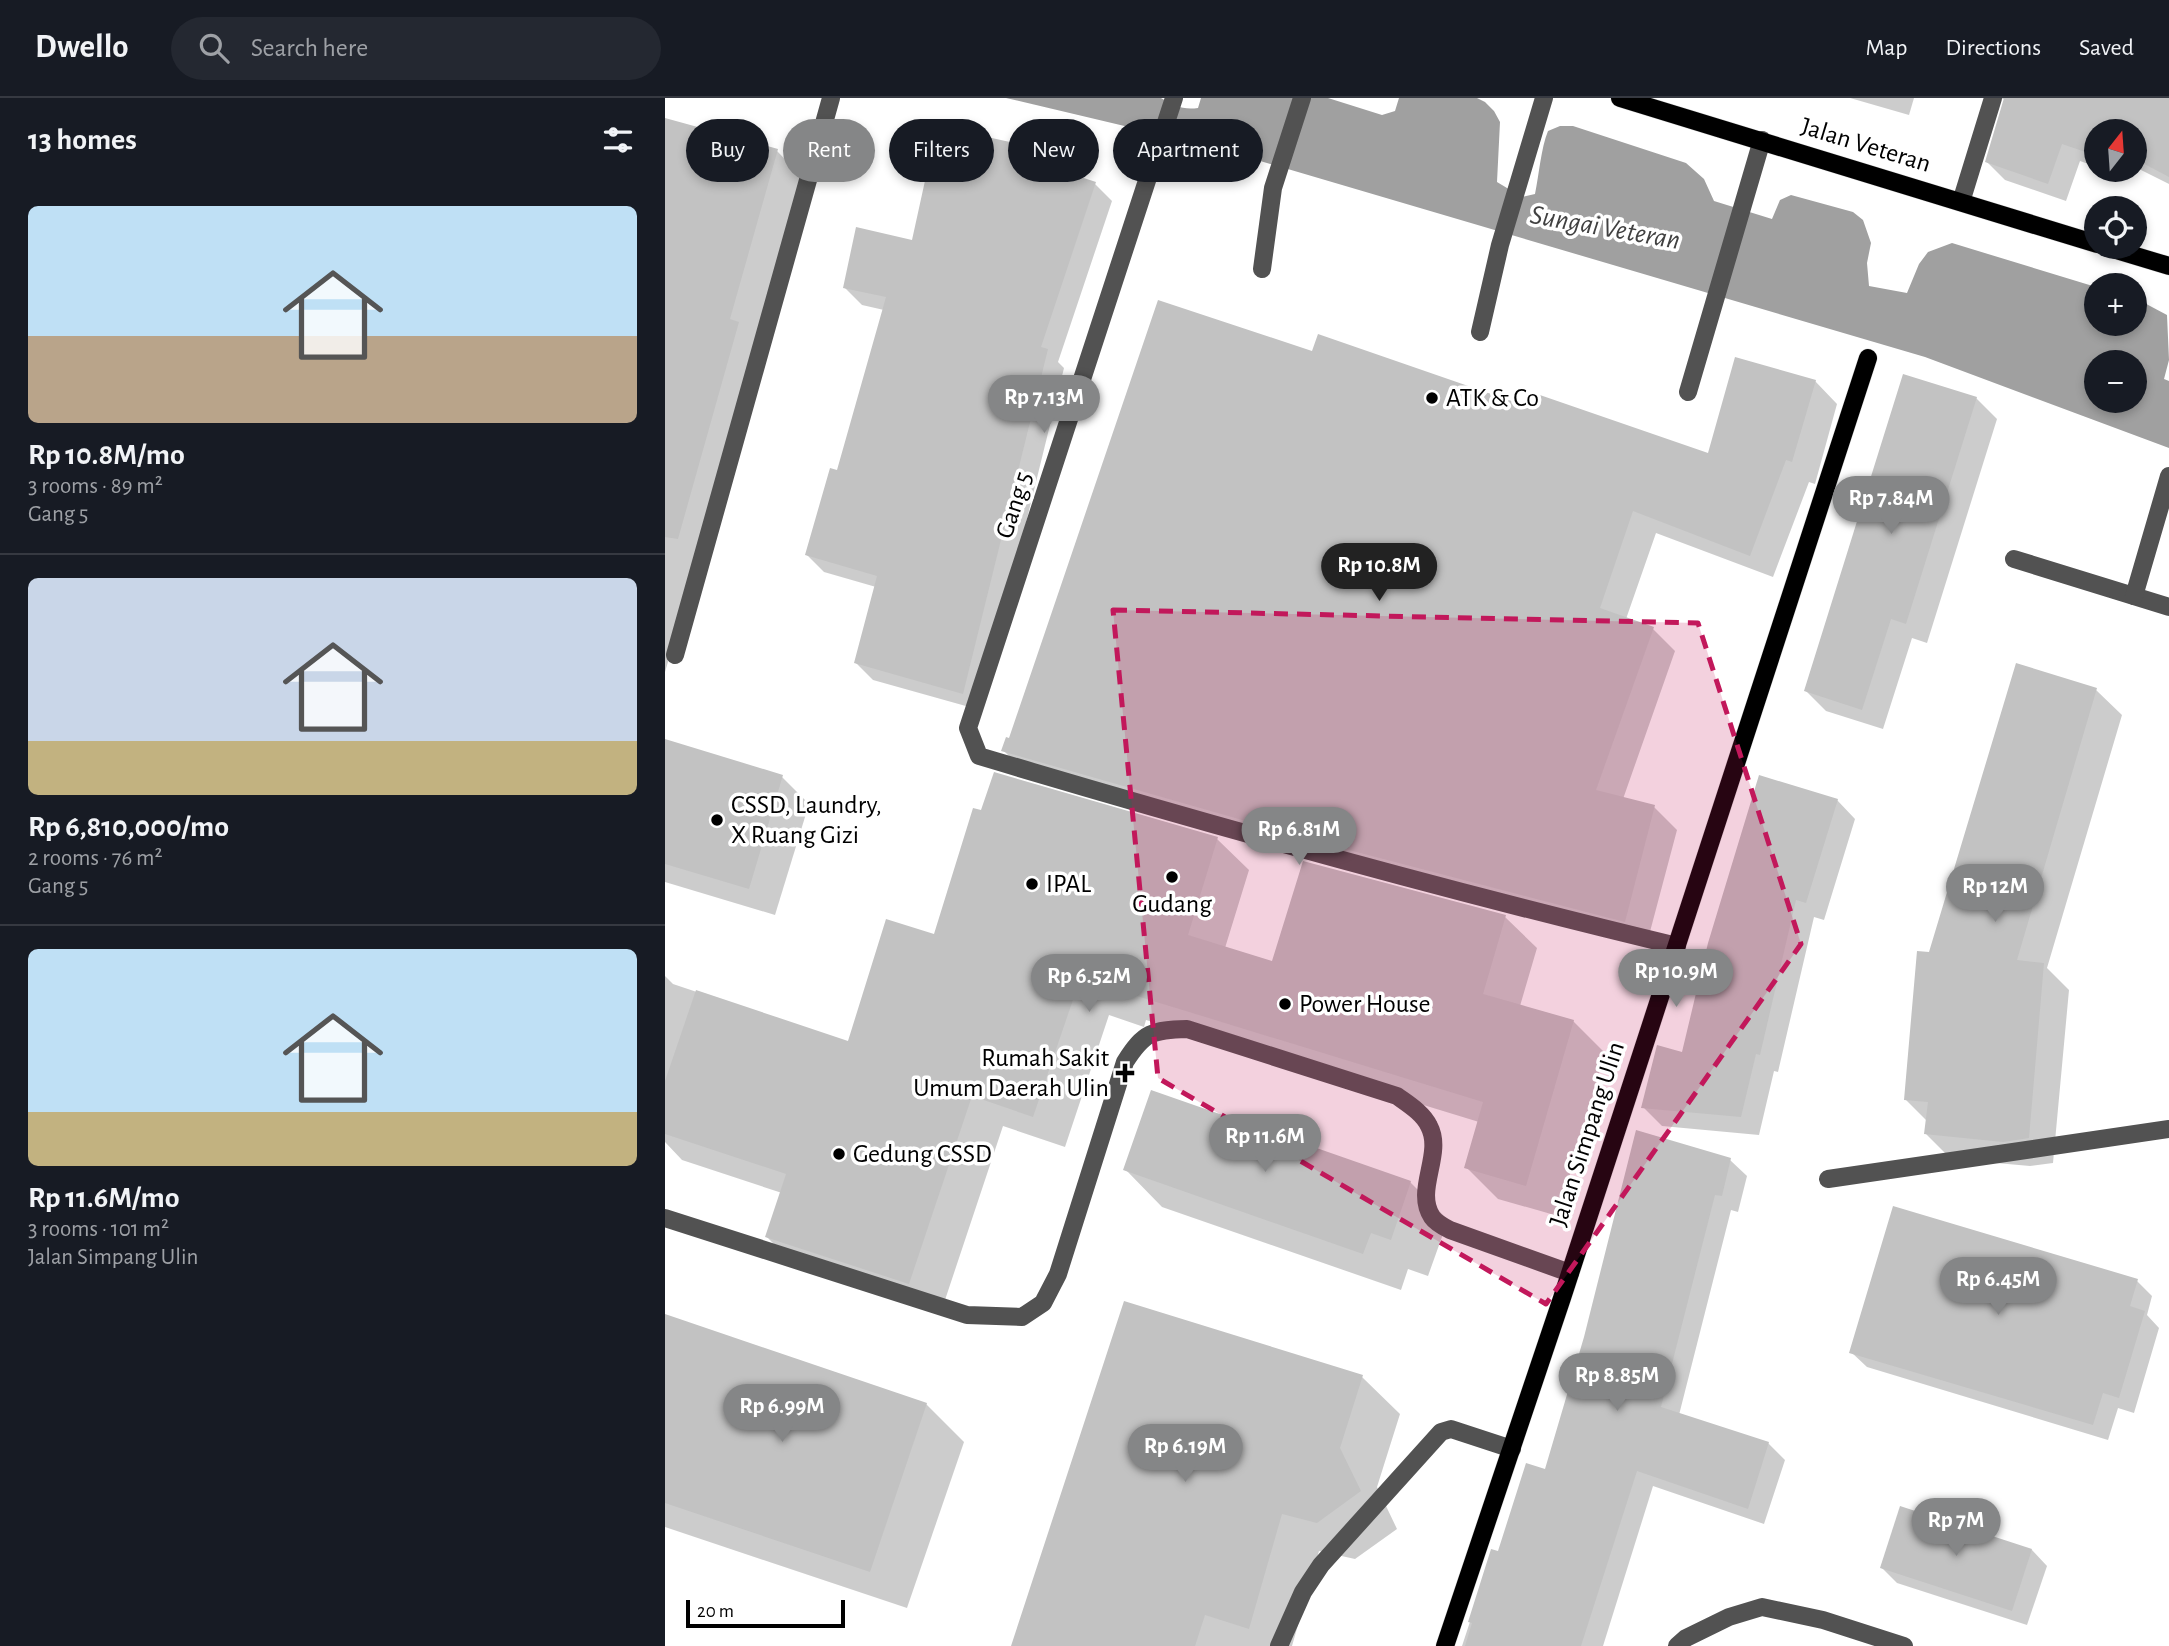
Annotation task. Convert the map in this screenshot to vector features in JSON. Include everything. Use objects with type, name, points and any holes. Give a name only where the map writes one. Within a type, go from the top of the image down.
[{"type":"main road","name":"Jalan Veteran","points":[[1620,98],[2084,240]]},
{"type":"main road","points":[[2146,259],[2169,266]]},
{"type":"main road","name":"Jalan Simpang Ulin","points":[[1445,1646],[1570,1273],[1868,358]]},
{"type":"street","points":[[675,655],[831,98]]},
{"type":"street","name":"Gang 5","points":[[1174,98],[968,728],[979,756],[1537,912],[1677,946]]},
{"type":"street","points":[[1262,269],[1273,188],[1302,98]]},
{"type":"street","points":[[1480,332],[1500,246],[1544,98]]},
{"type":"street","points":[[1961,202],[1993,98]]},
{"type":"street","points":[[1688,392],[1762,140]]},
{"type":"street","points":[[2134,596],[2169,476]]},
{"type":"street","points":[[2014,559],[2169,607]]},
{"type":"street","points":[[665,1218],[967,1315],[1021,1317],[1043,1303],[1058,1274],[1125,1062],[1139,1040],[1162,1030],[1187,1029],[1397,1096],[1416,1110],[1430,1126],[1433,1148],[1426,1201],[1433,1219],[1450,1230],[1570,1273]]},
{"type":"street","points":[[1828,1179],[2169,1129]]},
{"type":"street","points":[[1279,1646],[1303,1592],[1321,1565],[1441,1432],[1451,1429],[1512,1449]]},
{"type":"street","points":[[1677,1646],[1686,1638],[1729,1617],[1762,1607],[1823,1620],[1904,1646]]},
{"type":"highlighted area","points":[[1113,610],[1698,623],[1801,944],[1546,1304],[1158,1078]]},
{"type":"water","name":"Sungai Veteran","points":[[1006,98],[1161,98],[1179,107],[1198,108],[1201,98],[1328,98],[1382,115],[1395,111],[1399,98],[1477,98],[1494,111],[1500,122],[1497,182],[1522,197],[1535,194],[1548,131],[1560,126],[1573,126],[1686,163],[1704,179],[1714,201],[1772,219],[1780,200],[1791,195],[1853,212],[1863,220],[1871,243],[1867,263],[1869,286],[1907,293],[1919,264],[1928,252],[1952,243],[2084,283],[2084,336],[2147,336],[2147,304],[2167,315],[2169,360],[2164,379],[2169,381],[2169,448],[1925,357],[1263,162],[1263,119],[1113,119],[1113,123]]},
{"type":"building","points":[[2004,98],[2169,98],[2169,177],[2147,165],[2147,119],[2084,119],[2084,152],[2062,144],[2048,184],[1985,162]]},
{"type":"building","points":[[665,118],[686,124],[686,182],[769,182],[730,319],[739,322],[678,539],[665,537]]},
{"type":"building","points":[[994,138],[1008,142],[1008,182],[1096,182],[1041,347],[1048,349],[963,694],[854,663],[877,576],[805,555],[830,468],[837,470],[886,297],[843,288],[856,227],[912,240],[925,182],[994,182]]},
{"type":"building","points":[[769,147],[778,149],[769,181]]},
{"type":"building","points":[[1158,300],[1312,351],[1318,334],[1532,408],[1537,394],[1708,453],[1735,357],[1816,380],[1792,462],[1786,460],[1750,556],[1633,511],[1600,608],[1654,627],[1596,790],[1655,805],[1625,922],[1330,845],[1001,751],[1006,737],[1009,738]]},
{"type":"building","points":[[1903,374],[1977,397],[1906,624],[1891,619],[1862,710],[1804,691]]},
{"type":"building","points":[[2016,663],[2097,688],[2017,960],[2044,963],[2029,1138],[2003,1142],[1924,1134],[1928,1102],[1904,1100],[1917,951],[1929,952]]},
{"type":"building","name":"CSSD, Laundry, X Ruang Gizi","points":[[665,739],[783,775],[749,889],[665,864]]},
{"type":"building","points":[[994,772],[1218,837],[1188,935],[1272,961],[1303,861],[1506,915],[1483,994],[1574,1020],[1526,1186],[1464,1168],[1483,1102],[1114,989],[1112,996],[1078,985],[1033,1117],[972,1096],[909,1284],[765,1237],[786,1174],[665,1134],[665,1081],[696,990],[848,1041],[886,919],[934,934],[973,808],[981,810]]},
{"type":"building","points":[[1759,775],[1838,799],[1806,903],[1796,900],[1760,1055],[1756,1054],[1741,1117],[1641,1108],[1657,1045],[1682,1052],[1708,943]]},
{"type":"building","points":[[1151,1090],[1411,1181],[1391,1240],[1371,1233],[1363,1254],[1123,1170]]},
{"type":"building","points":[[1636,1130],[1731,1158],[1722,1196],[1715,1195],[1661,1407],[1769,1442],[1748,1509],[1637,1471],[1581,1646],[1465,1646],[1472,1623],[1468,1622],[1491,1549],[1498,1551],[1526,1463],[1545,1469],[1584,1337]]},
{"type":"building","points":[[1893,1206],[2138,1279],[2130,1306],[2145,1311],[2119,1398],[2103,1393],[2093,1425],[1849,1353]]},
{"type":"building","points":[[1124,1301],[1363,1375],[1340,1448],[1361,1491],[1317,1523],[1282,1514],[1249,1629],[1205,1615],[1195,1646],[1011,1646]]},
{"type":"building","points":[[665,1314],[927,1403],[870,1572],[665,1503]]},
{"type":"building","points":[[1900,1506],[2032,1549],[2012,1611],[1880,1568]]},
{"type":"place","name":"ATK & Co","points":[[1432,398]]},
{"type":"place","name":"CSSD, Laundry, X Ruang Gizi","points":[[717,820]]},
{"type":"place","name":"Gudang","points":[[1172,877]]},
{"type":"place","name":"IPAL","points":[[1032,884]]},
{"type":"place","name":"Power House","points":[[1285,1004]]},
{"type":"place","name":"Rumah Sakit Umum Daerah Ulin","points":[[1125,1073]]},
{"type":"place","name":"Gedung CSSD","points":[[839,1154]]}]
